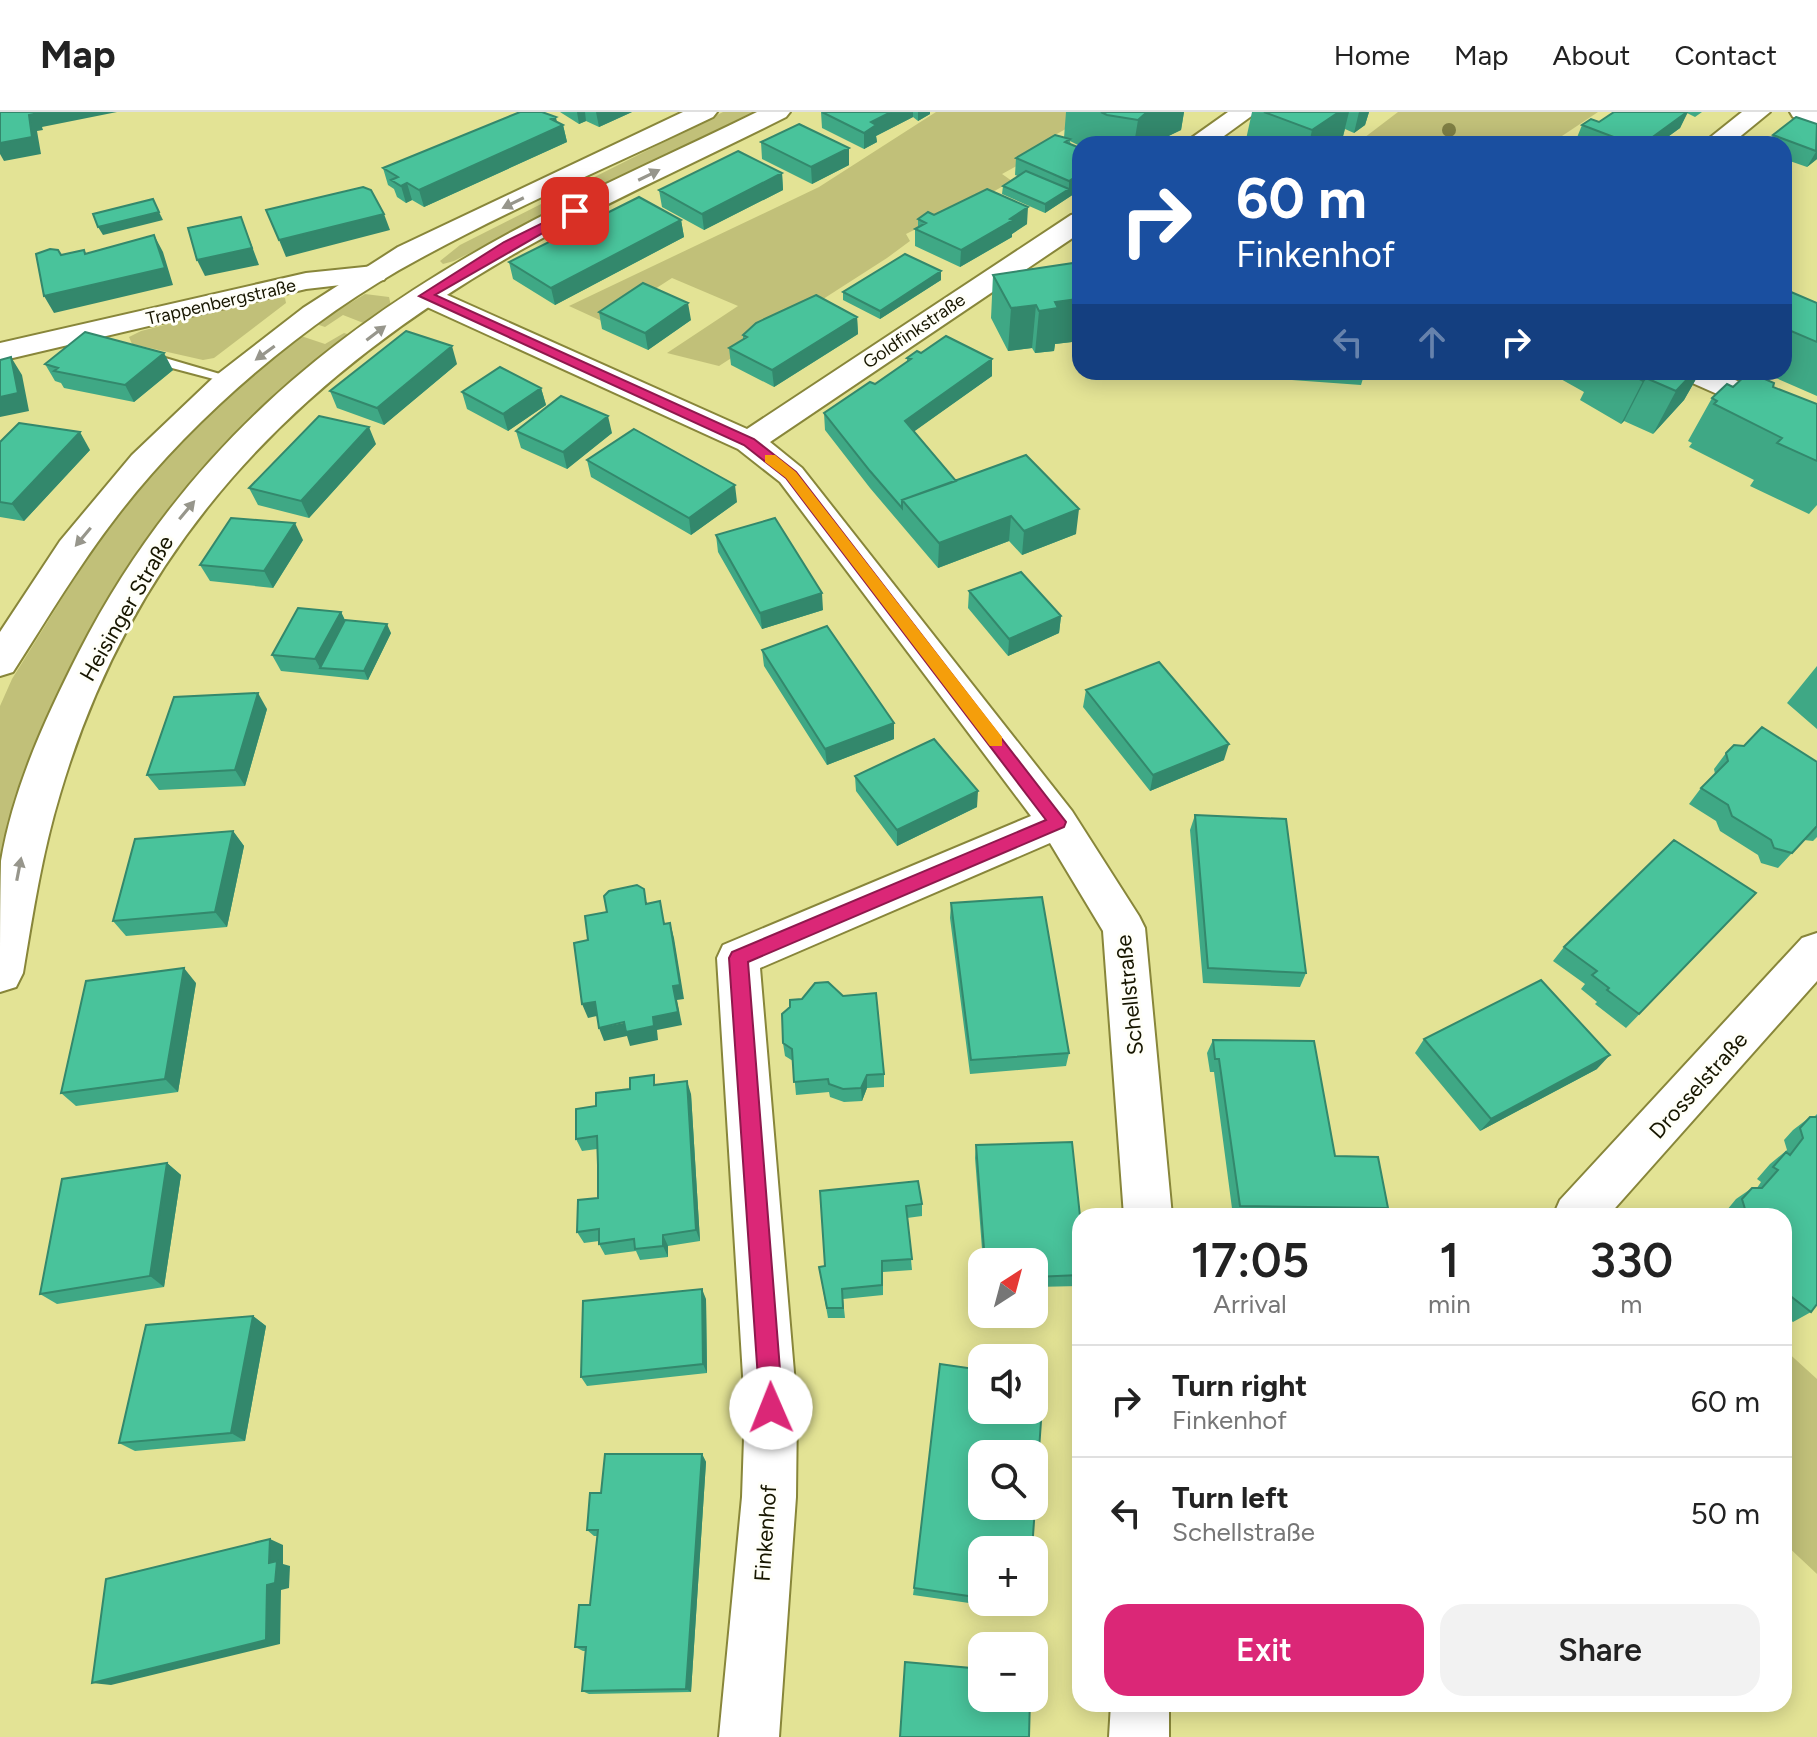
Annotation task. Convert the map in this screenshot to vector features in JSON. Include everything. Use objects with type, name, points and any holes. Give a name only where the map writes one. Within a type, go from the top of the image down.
[{"type":"main road","points":[[0,662],[74,548],[155,452],[230,379],[374,274],[408,253],[704,112]]},
{"type":"main road","name":"Heisinger Straße","points":[[0,973],[21,858],[46,772],[71,707],[102,643],[164,538],[245,440],[296,391],[426,296],[508,245],[777,112]]},
{"type":"main road","points":[[374,274],[426,296]]},
{"type":"street","points":[[1208,136],[1245,112]]},
{"type":"street","points":[[1726,136],[1758,112]]},
{"type":"street","points":[[1802,112],[1817,117]]},
{"type":"street","name":"Goldfinkstraße","points":[[749,442],[1072,226]]},
{"type":"street","points":[[1015,264],[1054,267]]},
{"type":"street","name":"Trappenbergstraße","points":[[0,352],[306,281],[374,274]]},
{"type":"street","name":"Schellstraße","points":[[426,296],[749,442],[791,475],[1058,822],[1124,928],[1147,1208]]},
{"type":"street","points":[[1710,380],[1817,428]]},
{"type":"street","name":"Finkenhof","points":[[749,1737],[769,1497],[771,1408],[738,958],[1058,822]]},
{"type":"street","name":"Drosselstraße","points":[[1584,1208],[1817,951]]},
{"type":"street","points":[[1139,1737],[1140,1712]]},
{"type":"lane","name":"Trappenbergstraße","points":[[70,337],[100,345]]},
{"type":"lane","name":"Trappenbergstraße","points":[[131,353],[230,379]]},
{"type":"shaded area","points":[[723,112],[762,112],[613,181],[454,261],[443,264],[440,261],[460,245]]},
{"type":"shaded area","points":[[936,112],[1096,112],[1055,135],[1060,142],[1002,174],[1012,181],[933,226],[926,224],[906,234],[910,241],[887,258],[719,366],[667,353],[738,306],[672,278],[604,322],[569,306],[819,187]]},
{"type":"shaded area","points":[[1398,112],[1598,112],[1562,136],[1366,136]]},
{"type":"shaded area","points":[[365,294],[389,297],[391,306],[366,324],[343,315],[325,327],[316,324]]},
{"type":"shaded area","points":[[278,296],[285,298],[286,303],[214,358],[203,360],[132,344],[129,337],[141,331]]},
{"type":"shaded area","points":[[344,333],[351,335],[183,495],[113,590],[69,672],[26,770],[0,868],[0,706],[12,679],[102,534],[149,476],[238,387],[301,336],[325,344]]},
{"type":"shaded area","points":[[1792,1356],[1817,1379],[1817,1574],[1792,1551]]},
{"type":"building","points":[[0,112],[34,112],[29,115],[32,137],[0,143]]},
{"type":"building","points":[[520,112],[542,112],[556,117],[551,119],[563,125],[419,190],[407,183],[401,186],[391,180],[398,177],[383,168]]},
{"type":"building","points":[[822,112],[891,112],[871,122],[876,125],[864,133]]},
{"type":"building","points":[[1101,112],[1147,112],[1138,120]]},
{"type":"building","points":[[1264,112],[1339,112],[1312,130]]},
{"type":"building","points":[[1614,112],[1687,112],[1654,136],[1611,136],[1582,125],[1591,119],[1599,122]]},
{"type":"building","points":[[1796,117],[1817,124],[1816,151],[1792,142],[1792,136],[1773,135]]},
{"type":"building","points":[[799,124],[849,148],[811,167],[761,142]]},
{"type":"building","points":[[1055,135],[1070,139],[1065,142],[1072,145],[1072,179],[1069,181],[1016,158]]},
{"type":"building","points":[[738,151],[782,173],[702,214],[659,190]]},
{"type":"building","points":[[1026,171],[1069,189],[1045,204],[1003,186]]},
{"type":"building","points":[[363,187],[371,190],[384,214],[279,240],[266,210]]},
{"type":"building","points":[[987,189],[1028,207],[1010,219],[1013,220],[961,250],[915,229],[926,223],[918,219],[928,212],[934,215]]},
{"type":"building","points":[[639,197],[681,220],[551,288],[509,262]]},
{"type":"building","points":[[153,199],[159,212],[98,227],[93,214]]},
{"type":"building","points":[[241,217],[252,248],[197,260],[188,228]]},
{"type":"building","points":[[154,235],[165,268],[44,296],[36,254],[50,249],[58,250],[61,255],[84,250],[85,254]]},
{"type":"building","points":[[905,254],[941,271],[880,311],[843,292]]},
{"type":"building","points":[[1072,263],[1072,300],[1055,302],[1058,308],[1039,311],[1036,305],[1011,308],[993,275]]},
{"type":"building","points":[[643,283],[688,303],[645,333],[599,312]]},
{"type":"building","points":[[1792,292],[1817,303],[1817,342],[1792,331]]},
{"type":"building","points":[[816,295],[857,317],[772,370],[729,348],[747,337],[743,335],[756,323]]},
{"type":"building","points":[[406,331],[452,346],[377,408],[330,391]]},
{"type":"building","points":[[85,332],[164,353],[125,385],[54,371],[58,368],[45,364]]},
{"type":"building","points":[[946,336],[992,359],[905,421],[956,481],[902,500],[902,508],[824,413],[870,382],[875,384],[911,359],[907,358],[917,351],[921,353]]},
{"type":"building","points":[[11,357],[18,393],[0,397],[0,360]]},
{"type":"building","points":[[500,367],[541,388],[503,414],[462,392]]},
{"type":"building","points":[[1651,380],[1686,380],[1676,391]]},
{"type":"building","points":[[1741,380],[1767,380],[1774,383],[1773,387],[1817,404],[1817,461],[1777,443],[1782,438],[1714,404],[1717,401],[1712,398],[1727,384],[1733,387]]},
{"type":"building","points":[[561,396],[608,416],[563,452],[516,431]]},
{"type":"building","points":[[319,416],[369,427],[301,501],[249,488]]},
{"type":"building","points":[[19,423],[80,432],[12,504],[0,502],[0,442]]},
{"type":"building","points":[[634,429],[735,485],[689,518],[587,460]]},
{"type":"building","points":[[1026,455],[1079,509],[1024,531],[1011,516],[939,543],[902,500]]},
{"type":"building","points":[[231,518],[295,523],[264,571],[200,565]]},
{"type":"building","points":[[775,518],[822,593],[760,613],[716,535]]},
{"type":"building","points":[[1021,572],[1061,616],[1009,639],[969,591]]},
{"type":"building","points":[[298,608],[341,612],[315,659],[272,655]]},
{"type":"building","points":[[345,620],[387,624],[364,671],[320,668]]},
{"type":"building","points":[[827,626],[894,723],[825,749],[762,650]]},
{"type":"building","points":[[1159,662],[1229,744],[1153,775],[1086,690]]},
{"type":"building","points":[[258,693],[235,770],[147,775],[174,697]]},
{"type":"building","points":[[1762,727],[1817,762],[1817,826],[1792,853],[1774,848],[1771,840],[1732,816],[1728,805],[1701,788],[1728,761],[1726,753],[1734,745],[1744,746]]},
{"type":"building","points":[[934,739],[978,791],[897,830],[855,776]]},
{"type":"building","points":[[1195,815],[1286,819],[1306,973],[1208,968]]},
{"type":"building","points":[[233,831],[215,912],[113,921],[135,839]]},
{"type":"building","points":[[1674,840],[1756,893],[1639,1014],[1592,975],[1597,971],[1564,947]]},
{"type":"building","points":[[637,885],[644,889],[646,904],[660,901],[664,924],[670,923],[680,985],[673,986],[678,1012],[653,1017],[654,1026],[626,1032],[624,1022],[599,1028],[595,1002],[582,1004],[574,943],[588,940],[585,916],[607,912],[604,896],[609,891]]},
{"type":"building","points":[[1042,897],[1069,1053],[971,1060],[951,903]]},
{"type":"building","points":[[184,968],[165,1079],[61,1093],[86,981]]},
{"type":"building","points":[[1541,980],[1610,1055],[1491,1119],[1424,1039]]},
{"type":"building","points":[[828,982],[843,996],[876,993],[884,1074],[867,1075],[861,1088],[843,1089],[829,1084],[828,1079],[794,1082],[792,1049],[783,1043],[782,1014],[790,1007],[790,1000],[802,999],[815,983]]},
{"type":"building","points":[[1213,1040],[1314,1041],[1335,1156],[1378,1157],[1388,1208],[1240,1206],[1219,1059],[1215,1059]]},
{"type":"building","points":[[654,1075],[654,1085],[687,1081],[696,1230],[663,1235],[663,1246],[635,1249],[634,1239],[599,1244],[599,1229],[577,1232],[578,1200],[598,1198],[598,1165],[597,1136],[576,1139],[576,1109],[596,1106],[596,1093],[630,1089],[630,1078]]},
{"type":"building","points":[[1810,1117],[1817,1117],[1817,1304],[1811,1312],[1792,1297],[1792,1208],[1745,1208],[1742,1199],[1752,1188],[1762,1188],[1778,1170],[1773,1167],[1786,1152],[1790,1155],[1803,1138],[1800,1128]]},
{"type":"building","points":[[1072,1142],[1079,1208],[1072,1208],[1072,1275],[1048,1276],[1048,1248],[984,1248],[976,1145]]},
{"type":"building","points":[[167,1163],[150,1276],[40,1294],[62,1179]]},
{"type":"building","points":[[918,1181],[922,1204],[906,1206],[912,1259],[882,1261],[882,1285],[842,1289],[843,1308],[827,1308],[819,1267],[825,1266],[820,1191]]},
{"type":"building","points":[[702,1289],[703,1364],[581,1377],[583,1301]]},
{"type":"building","points":[[253,1316],[231,1433],[119,1443],[146,1325]]},
{"type":"building","points":[[940,1364],[968,1368],[968,1424],[1041,1424],[1040,1440],[968,1440],[968,1520],[1034,1520],[1033,1536],[968,1536],[968,1596],[914,1588]]},
{"type":"building","points":[[605,1454],[702,1454],[686,1689],[582,1691],[586,1647],[575,1647],[579,1605],[590,1605],[598,1530],[587,1530],[590,1493],[601,1493]]},
{"type":"building","points":[[270,1539],[269,1563],[277,1561],[275,1583],[267,1585],[266,1640],[92,1683],[106,1579]]},
{"type":"building","points":[[905,1662],[968,1668],[968,1712],[1030,1712],[1029,1737],[900,1737]]},
{"type":"slow traffic","points":[[770,458],[791,475],[996,742]]},
{"type":"route","points":[[575,211],[508,245],[426,296],[749,442],[791,475],[1058,822],[738,958],[771,1364],[771,1408]]}]
